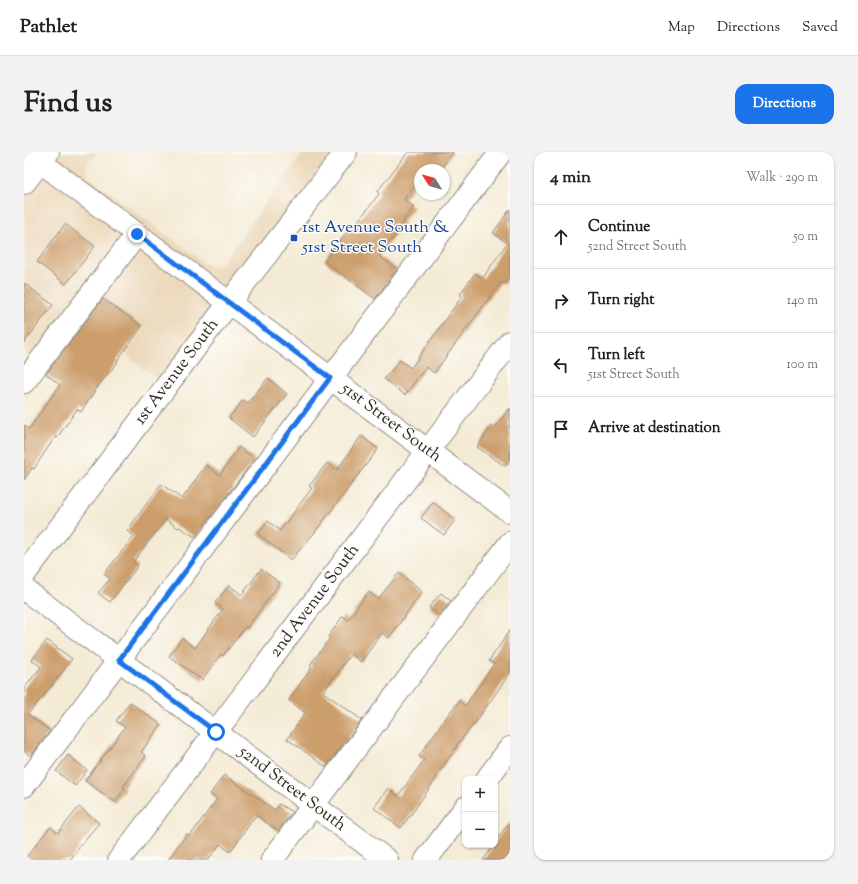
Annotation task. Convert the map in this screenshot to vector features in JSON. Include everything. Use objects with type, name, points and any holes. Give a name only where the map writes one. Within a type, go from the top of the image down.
[{"type":"street","name":"1st Avenue South","points":[[24,575],[229,303],[346,152]]},
{"type":"street","points":[[24,786],[501,152]]},
{"type":"street","name":"51st Street South","points":[[38,155],[137,234],[510,512]]},
{"type":"street","points":[[24,183],[38,155]]},
{"type":"street","points":[[24,382],[137,234]]},
{"type":"street","name":"2nd Avenue South","points":[[119,860],[510,342]]},
{"type":"street","points":[[272,860],[510,543]]},
{"type":"street","name":"52nd Street South","points":[[24,589],[387,860]]},
{"type":"street","points":[[489,776],[510,748]]},
{"type":"street","points":[[426,860],[462,812]]},
{"type":"shaded area","points":[[59,152],[97,152],[86,166],[88,177],[209,266],[220,265],[304,152],[335,152],[227,290],[53,161]]},
{"type":"shaded area","points":[[43,174],[217,304],[159,381],[85,322],[24,401],[24,199]]},
{"type":"building","points":[[408,152],[453,152],[444,164],[414,164],[414,186],[404,199],[414,207],[402,223],[404,224],[379,256],[397,269],[375,299],[324,261],[347,232],[349,233],[379,194],[377,192]]},
{"type":"building","points":[[510,209],[510,276],[504,284],[501,282],[434,373],[426,367],[405,395],[384,379],[400,360],[411,368],[462,296],[460,294],[475,273],[483,278],[507,243],[493,233]]},
{"type":"building","points":[[65,224],[95,246],[66,284],[37,262]]},
{"type":"building","points":[[24,283],[53,305],[24,343]]},
{"type":"building","points":[[103,299],[142,326],[117,361],[118,362],[98,386],[81,412],[77,409],[57,438],[55,437],[34,469],[32,468],[24,480],[24,425],[29,429],[60,385],[46,374]]},
{"type":"building","points":[[268,378],[287,394],[253,437],[229,418],[243,400],[248,403]]},
{"type":"building","points":[[510,408],[510,459],[505,466],[477,447],[492,425],[495,427]]},
{"type":"building","points":[[361,436],[378,449],[315,532],[291,560],[258,534],[268,521],[280,531],[312,488],[309,486],[327,463],[337,470]]},
{"type":"building","points":[[239,447],[255,459],[195,537],[179,527],[178,528],[166,519],[133,562],[138,566],[110,602],[98,593],[110,579],[104,574],[134,536],[127,531],[161,484],[182,499],[206,465],[220,475]]},
{"type":"building","points":[[433,502],[455,520],[444,535],[421,518]]},
{"type":"building","points":[[261,569],[280,583],[247,628],[245,627],[223,656],[221,654],[202,680],[169,656],[182,638],[195,648],[223,609],[215,603],[229,585],[242,595]]},
{"type":"building","points":[[399,573],[422,592],[389,638],[382,633],[361,662],[351,654],[323,692],[362,720],[326,767],[287,739],[305,713],[289,700],[312,667],[310,665],[330,638],[328,637],[343,616],[348,620],[368,592],[378,599]]},
{"type":"building","points":[[441,593],[451,601],[440,616],[429,607]]},
{"type":"building","points":[[510,630],[510,673],[477,720],[456,746],[437,777],[401,828],[374,808],[388,788],[398,796],[424,760],[419,756],[447,716],[459,701],[465,706],[494,664],[489,661]]},
{"type":"building","points":[[47,640],[72,659],[28,714],[50,731],[31,756],[24,751],[24,688],[41,667],[32,660]]},
{"type":"building","points":[[130,702],[161,725],[141,752],[146,756],[123,787],[125,788],[115,802],[85,781],[125,727],[116,721]]},
{"type":"building","points":[[68,755],[87,770],[75,786],[56,771]]},
{"type":"building","points":[[224,775],[275,810],[279,804],[292,812],[278,831],[256,815],[230,852],[220,844],[208,860],[168,860],[187,834],[190,836],[217,799],[210,794]]},
{"type":"building","points":[[79,807],[99,823],[70,860],[24,860],[50,827],[58,833]]},
{"type":"building","points":[[510,821],[510,860],[483,860],[492,848],[498,848],[498,838]]},
{"type":"place","name":"1st Avenue South & 51st Street South","points":[[294,238]]},
{"type":"route","points":[[137,234],[330,378],[119,660],[216,732]]}]
